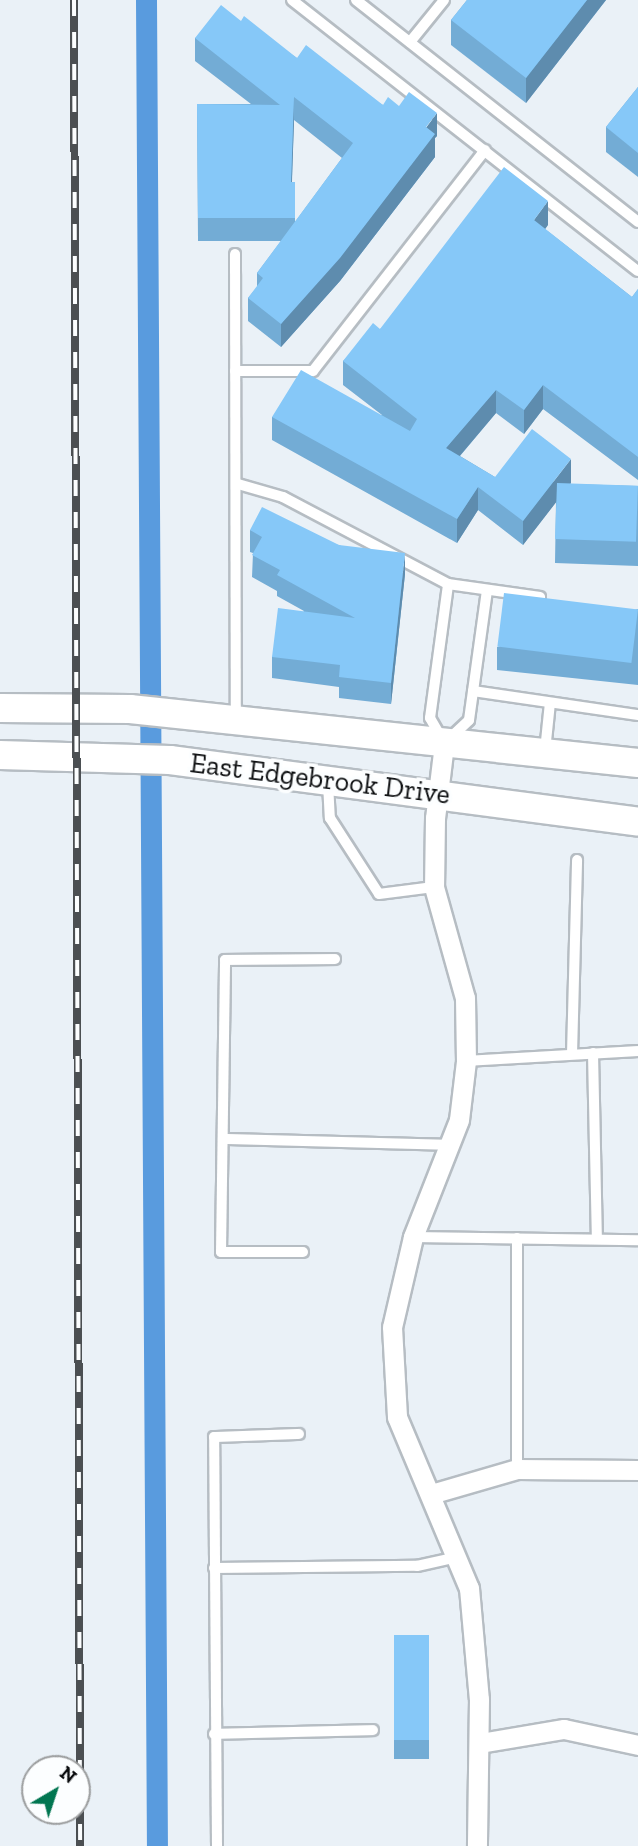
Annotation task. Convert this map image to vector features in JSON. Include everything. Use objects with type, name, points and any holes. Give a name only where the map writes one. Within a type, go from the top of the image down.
[{"type":"main road","name":"East Edgebrook Drive","points":[[0,708],[130,709],[638,763]]},
{"type":"main road","name":"East Edgebrook Drive","points":[[0,755],[170,760],[638,822]]},
{"type":"street","points":[[444,744],[438,794],[434,887],[465,998],[466,1061],[459,1120],[413,1237],[392,1327],[397,1418],[459,1556],[469,1588],[480,1743],[477,1846]]},
{"type":"street","points":[[431,1494],[517,1469],[638,1470]]},
{"type":"street","points":[[480,1743],[564,1729],[638,1745]]},
{"type":"lane","points":[[292,0],[638,271]]},
{"type":"lane","points":[[356,0],[638,222]]},
{"type":"lane","points":[[410,43],[444,0]]},
{"type":"lane","points":[[235,371],[313,371],[485,150]]},
{"type":"lane","points":[[235,254],[236,719]]},
{"type":"lane","points":[[237,484],[283,497],[448,584],[559,600]]},
{"type":"lane","points":[[448,584],[430,718],[444,744],[469,720],[486,591]]},
{"type":"lane","points":[[473,691],[638,716]]},
{"type":"lane","points":[[545,754],[550,703]]},
{"type":"lane","points":[[327,780],[330,818],[379,894],[434,887]]},
{"type":"lane","points":[[572,1054],[578,860]]},
{"type":"lane","points":[[303,1252],[221,1252],[225,960],[335,959]]},
{"type":"lane","points":[[466,1061],[638,1051]]},
{"type":"lane","points":[[593,1053],[597,1239]]},
{"type":"lane","points":[[223,1139],[451,1145]]},
{"type":"lane","points":[[413,1237],[638,1240]]},
{"type":"lane","points":[[517,1238],[517,1469]]},
{"type":"lane","points":[[217,1846],[214,1734],[214,1437],[299,1434]]},
{"type":"lane","points":[[214,1568],[416,1566],[459,1556]]},
{"type":"lane","points":[[214,1734],[373,1730]]},
{"type":"building","points":[[467,0],[587,0],[526,78],[451,20]]},
{"type":"building","points":[[221,5],[241,21],[244,16],[297,58],[306,45],[383,105],[388,97],[399,106],[409,92],[437,113],[426,127],[435,134],[340,258],[281,324],[248,298],[263,278],[257,273],[353,143],[294,97],[291,182],[295,182],[295,218],[198,218],[197,104],[280,105],[195,38]]},
{"type":"building","points":[[638,87],[638,153],[606,127]]},
{"type":"building","points":[[504,167],[548,201],[534,220],[632,297],[638,289],[638,457],[543,385],[524,410],[496,390],[446,448],[495,477],[532,429],[571,459],[523,521],[478,487],[457,519],[272,417],[301,370],[410,431],[417,419],[343,361],[373,323],[380,329]]},
{"type":"building","points":[[557,483],[638,486],[636,542],[555,539]]},
{"type":"building","points":[[262,507],[339,545],[405,553],[391,683],[339,677],[340,665],[272,657],[278,608],[355,618],[277,575],[280,570],[252,555],[262,537],[250,530]]},
{"type":"building","points":[[504,593],[638,609],[631,663],[497,647]]},
{"type":"building","points":[[394,1635],[429,1635],[429,1740],[394,1740]]},
{"type":"waterway","points":[[146,0],[157,1846]]},
{"type":"railway","points":[[74,0],[80,1846]]}]
